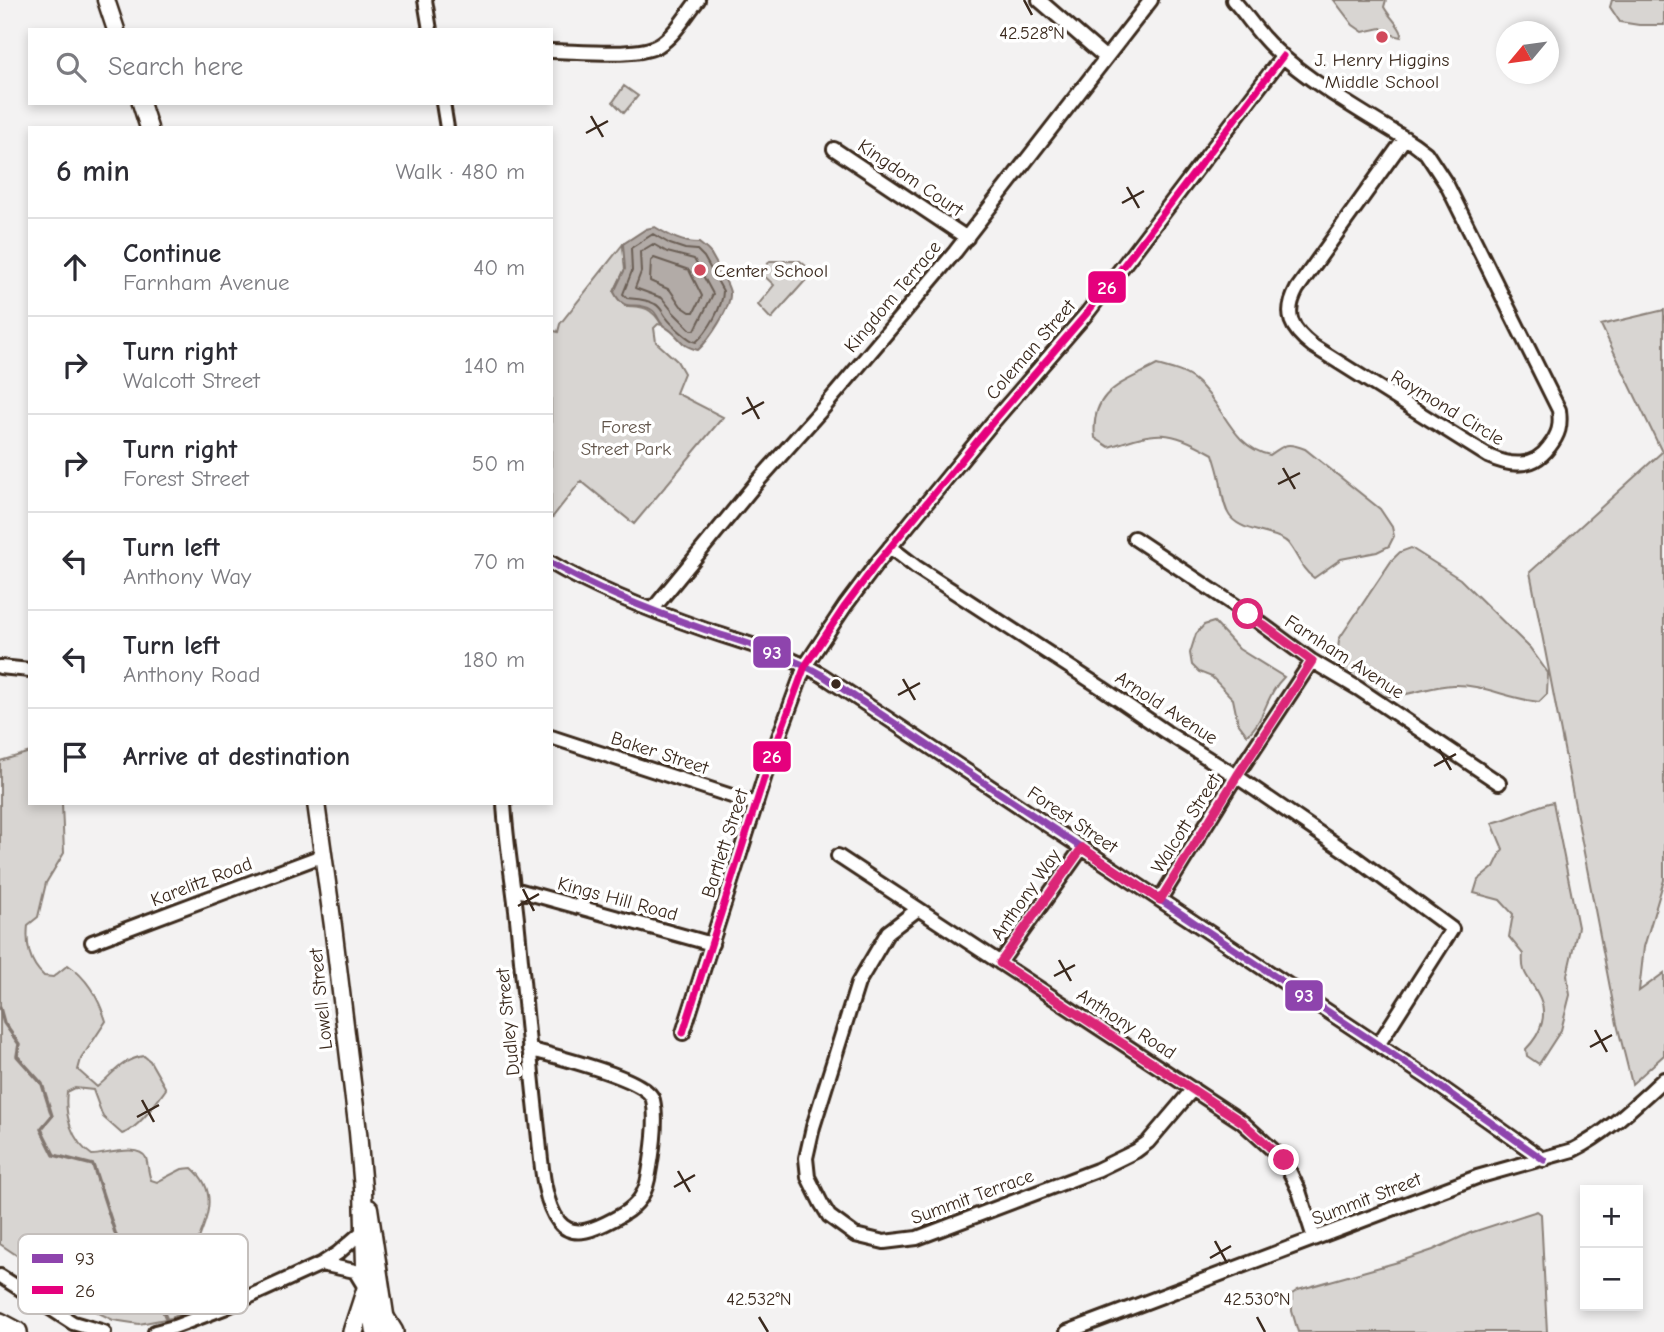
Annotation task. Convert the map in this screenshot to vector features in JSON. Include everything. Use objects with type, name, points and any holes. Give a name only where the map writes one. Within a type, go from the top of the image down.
[{"type":"highway","points":[[353,1332],[367,1289]]},
{"type":"highway","points":[[0,1323],[17,1332]]},
{"type":"main road","points":[[106,0],[115,28]]},
{"type":"main road","points":[[142,105],[148,126]]},
{"type":"main road","name":"Lowell Street","points":[[316,805],[363,1189],[362,1232],[367,1289],[385,1329]]},
{"type":"main road","name":"Lowell Street","points":[[363,1189],[371,1214],[385,1329]]},
{"type":"street","points":[[425,0],[430,28]]},
{"type":"street","points":[[553,51],[651,50],[664,42],[698,0]]},
{"type":"street","points":[[1038,0],[1106,58]]},
{"type":"street","name":"Kingdom Terrace","points":[[653,609],[758,481],[967,238],[1151,0]]},
{"type":"street","points":[[1233,0],[1264,38],[1283,56],[1329,90],[1405,138]]},
{"type":"street","name":"Coleman Street","points":[[805,666],[845,606],[890,547],[1088,312],[1283,56]]},
{"type":"street","points":[[443,105],[447,126]]},
{"type":"street","name":"Raymond Circle","points":[[1405,138],[1426,153],[1447,185],[1559,410],[1561,424],[1558,435],[1543,454],[1532,462],[1503,463],[1488,456],[1313,346],[1299,335],[1293,326],[1291,301],[1297,289],[1405,138]]},
{"type":"street","name":"Kingdom Court","points":[[834,149],[967,238]]},
{"type":"street","name":"Farnham Avenue","points":[[1134,538],[1248,614],[1312,661],[1359,689],[1499,783]]},
{"type":"street","name":"Arnold Avenue","points":[[890,547],[916,567],[1166,732],[1237,776],[1378,873],[1452,929],[1378,1045]]},
{"type":"street","name":"Forest Street","points":[[553,564],[611,592],[805,666],[919,738],[1378,1045],[1544,1160]]},
{"type":"street","name":"Walcott Street","points":[[1160,900],[1312,661]]},
{"type":"street","name":"Bartlett Street","points":[[683,1033],[756,804],[805,666]]},
{"type":"street","points":[[0,667],[28,670]]},
{"type":"street","name":"Baker Street","points":[[553,738],[756,804]]},
{"type":"street","name":"Dudley Street","points":[[505,805],[529,1049],[547,1193],[559,1223],[568,1230],[579,1233],[595,1228],[630,1210],[644,1193],[654,1134],[653,1100],[649,1092],[632,1081],[529,1049]]},
{"type":"street","name":"Anthony Way","points":[[1000,963],[1082,848]]},
{"type":"street","name":"Karelitz Road","points":[[92,942],[324,855]]},
{"type":"street","name":"Anthony Road","points":[[838,856],[1242,1122],[1284,1160],[1299,1191],[1314,1238]]},
{"type":"street","name":"Kings Hill Road","points":[[514,889],[712,944]]},
{"type":"street","name":"Summit Terrace","points":[[918,909],[888,932],[858,983],[813,1127],[806,1158],[808,1177],[829,1216],[855,1235],[884,1242],[916,1238],[1097,1170],[1136,1151],[1148,1142],[1193,1089]]},
{"type":"street","name":"Summit Street","points":[[1067,1332],[1477,1177],[1544,1160],[1586,1144],[1664,1079]]},
{"type":"street","points":[[248,1297],[321,1264],[362,1232]]},
{"type":"street","points":[[321,1264],[355,1271],[367,1289]]},
{"type":"street","points":[[0,1276],[18,1288]]},
{"type":"street","points":[[59,1314],[73,1323],[104,1332]]},
{"type":"street","points":[[155,1332],[208,1314]]},
{"type":"green space","points":[[1334,0],[1386,0],[1384,7],[1400,30],[1401,37],[1389,34],[1381,28],[1363,32],[1353,25]]},
{"type":"green space","points":[[1612,0],[1664,0],[1664,25],[1620,22],[1610,7]]},
{"type":"green space","points":[[624,86],[638,96],[624,113],[613,102]]},
{"type":"green space","name":"Forest Street Park","points":[[623,244],[625,269],[614,292],[625,306],[647,309],[662,325],[658,324],[654,328],[656,342],[677,361],[684,373],[676,393],[723,417],[634,524],[581,481],[553,516],[553,331],[558,332],[560,324]]},
{"type":"green space","points":[[770,261],[800,261],[813,272],[771,319],[758,305],[774,285],[761,273]]},
{"type":"green space","points":[[1664,310],[1664,880],[1644,947],[1639,991],[1664,973],[1664,1055],[1632,1084],[1617,1024],[1530,572],[1662,452],[1601,325]]},
{"type":"green space","points":[[1157,365],[1183,373],[1197,382],[1215,402],[1237,435],[1257,451],[1270,455],[1286,445],[1305,449],[1380,509],[1392,527],[1394,536],[1389,546],[1377,552],[1341,559],[1314,578],[1305,570],[1285,541],[1234,521],[1224,503],[1213,454],[1172,436],[1151,435],[1109,447],[1095,438],[1095,422],[1103,399],[1120,384]]},
{"type":"green space","points":[[1411,548],[1460,579],[1530,648],[1548,673],[1547,694],[1539,702],[1464,685],[1381,696],[1346,683],[1337,662],[1339,639],[1392,560],[1400,552]]},
{"type":"green space","points":[[1214,622],[1239,649],[1284,677],[1273,691],[1258,722],[1247,735],[1238,723],[1233,699],[1212,677],[1199,672],[1192,665],[1190,653],[1196,634],[1204,625]]},
{"type":"green space","points":[[28,753],[28,805],[62,805],[64,853],[46,883],[38,917],[28,925],[28,946],[32,959],[44,976],[53,977],[68,965],[75,970],[87,983],[103,1013],[106,1021],[81,1059],[78,1070],[97,1087],[124,1064],[144,1056],[150,1061],[166,1089],[140,1122],[122,1134],[103,1117],[93,1090],[75,1088],[67,1092],[71,1127],[79,1143],[92,1155],[129,1150],[142,1154],[146,1158],[151,1180],[157,1182],[182,1169],[192,1168],[201,1178],[209,1199],[200,1234],[18,1234],[18,1256],[0,1244],[0,761]]},
{"type":"green space","points":[[1553,802],[1578,927],[1567,975],[1570,995],[1561,1030],[1539,1064],[1527,1056],[1526,1049],[1536,1037],[1542,1023],[1543,1009],[1538,994],[1524,972],[1523,954],[1509,937],[1513,914],[1500,900],[1474,893],[1478,880],[1494,867],[1503,849],[1492,823]]},
{"type":"green space","points":[[1537,1211],[1541,1214],[1547,1332],[1298,1332],[1292,1311],[1292,1294],[1298,1290],[1398,1262],[1470,1233]]},
{"type":"green space","points":[[101,1314],[181,1314],[139,1324],[113,1320]]},
{"type":"water","points":[[655,227],[676,238],[699,243],[704,247],[711,254],[729,290],[729,299],[723,315],[698,350],[683,343],[663,325],[652,310],[626,305],[614,292],[625,269],[623,244],[646,229]]},
{"type":"waterway","points":[[0,1008],[4,1023],[19,1044],[17,1056],[42,1084],[52,1116],[41,1129],[54,1155],[93,1165],[115,1234]]},
{"type":"waterway","points":[[164,1314],[166,1318]]},
{"type":"transit line","name":"26","points":[[683,1033],[766,772],[805,666],[878,562],[992,423],[1088,312],[1283,56]]},
{"type":"transit line","name":"93","points":[[553,564],[627,600],[780,655],[822,675],[1428,1078],[1544,1160]]},
{"type":"place","name":"J. Henry Higgins Middle School","points":[[1382,37]]},
{"type":"place","name":"Center School","points":[[700,270]]},
{"type":"route","points":[[1248,614],[1312,661],[1160,900],[1082,848],[1000,963],[1242,1122],[1284,1160]]}]
